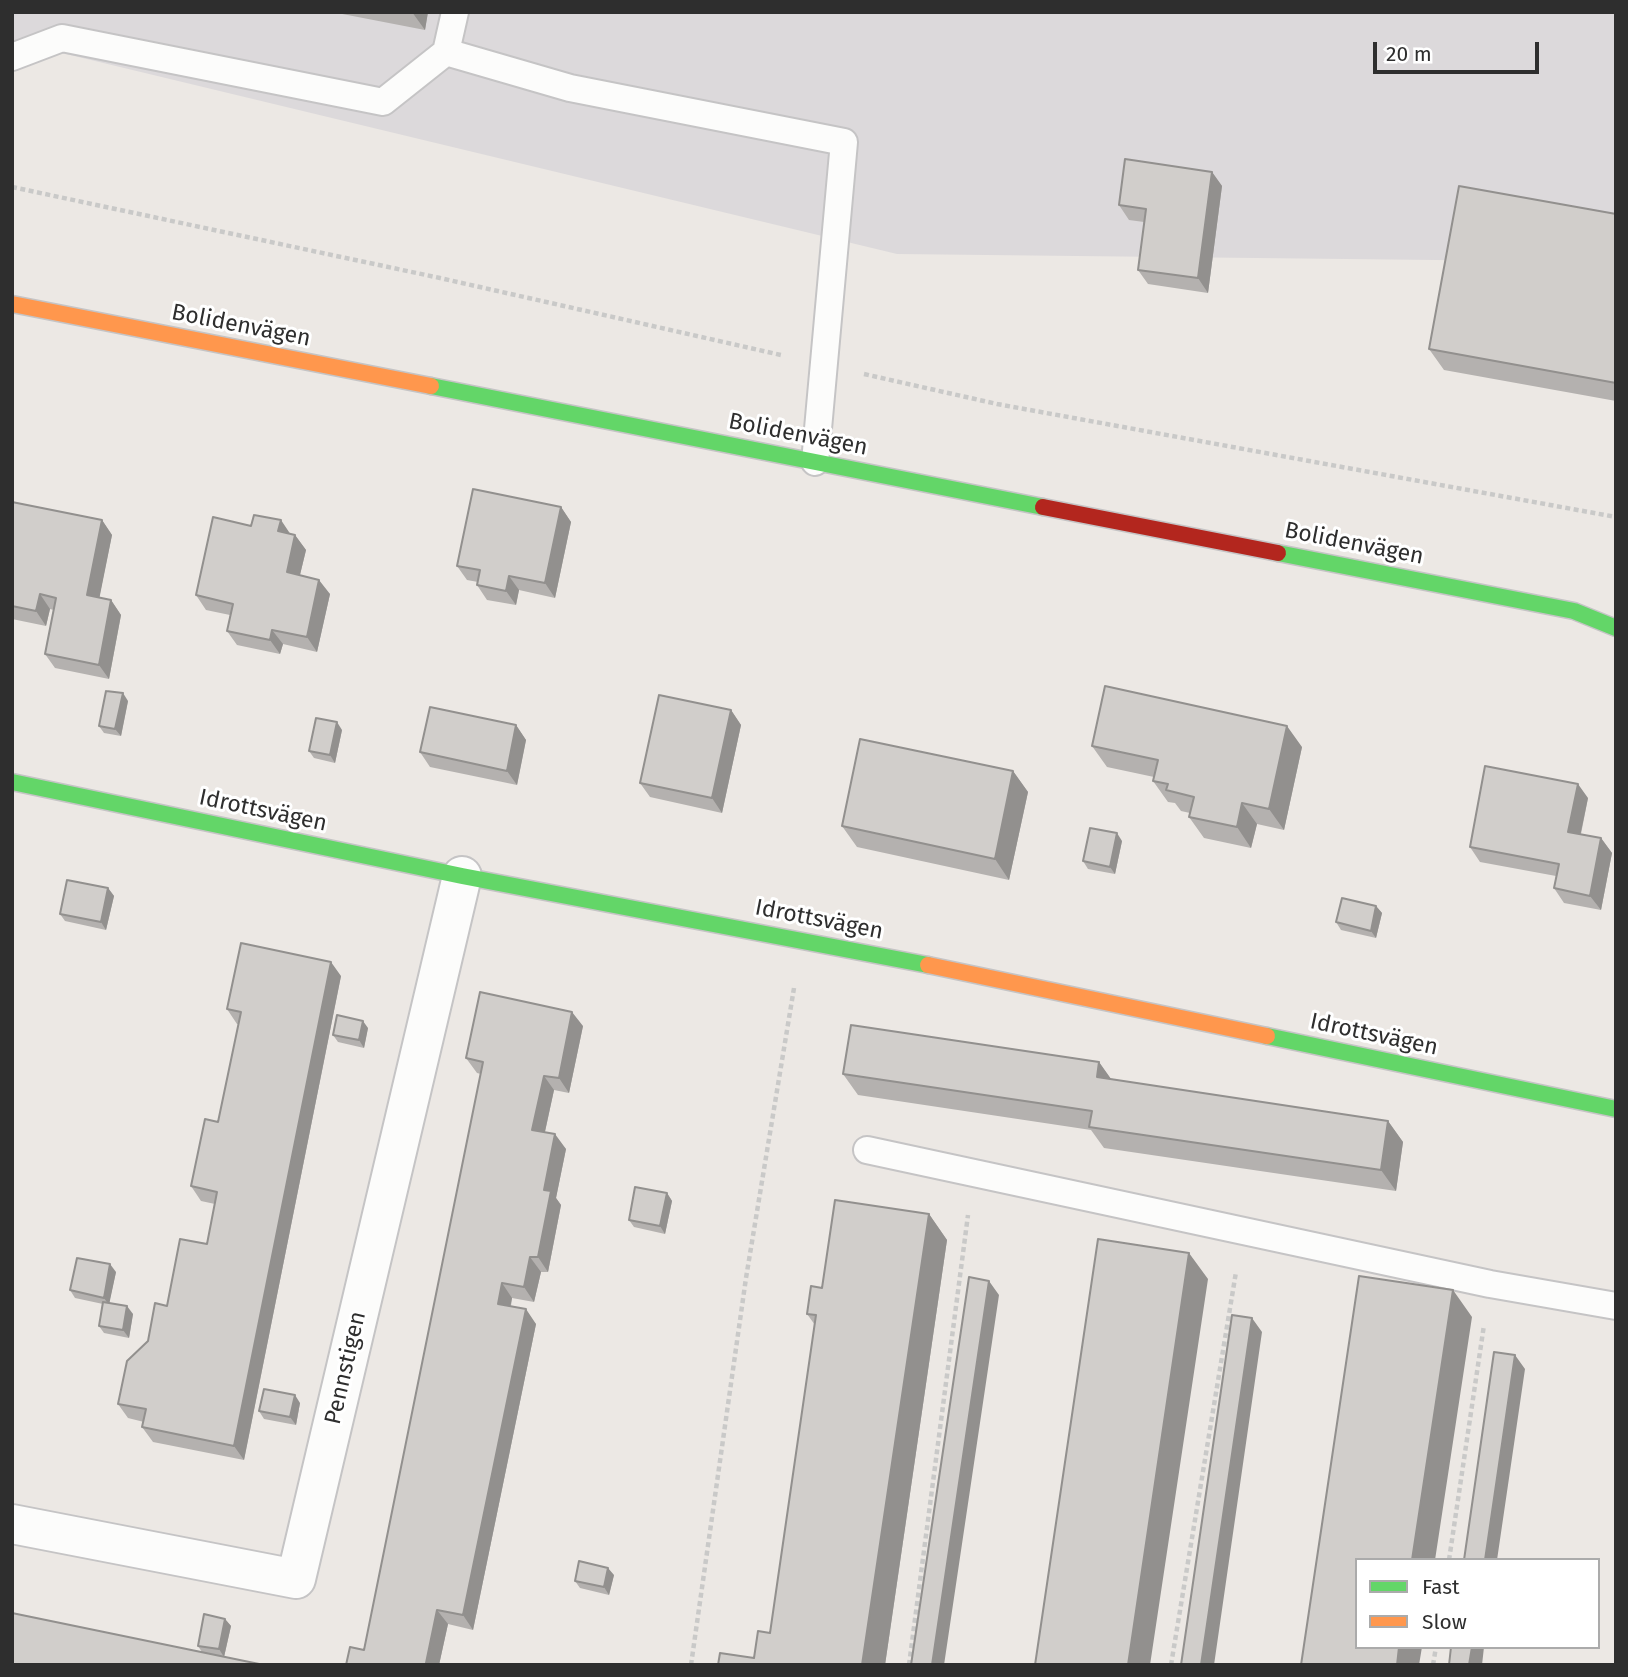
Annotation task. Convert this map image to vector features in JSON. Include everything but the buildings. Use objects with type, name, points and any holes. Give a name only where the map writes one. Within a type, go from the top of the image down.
[{"type":"main road","name":"Bolidenvägen","points":[[12,304],[1574,611],[1616,628]]},
{"type":"main road","name":"Bolidenvägen","points":[[1574,611],[1616,608]]},
{"type":"main road","name":"Idrottsvägen","points":[[12,782],[462,876],[798,938],[1616,1109]]},
{"type":"street","name":"Pennstigen","points":[[12,1524],[296,1579],[462,876]]},
{"type":"lane","points":[[12,57],[62,38],[383,102],[446,52],[455,12]]},
{"type":"lane","points":[[446,52],[570,88],[844,142],[815,462]]},
{"type":"lane","points":[[867,1150],[1490,1284],[1616,1306]]},
{"type":"path","points":[[691,1665],[746,1278],[793,993],[798,938]]},
{"type":"path","points":[[909,1665],[974,1173]]},
{"type":"path","points":[[1171,1665],[1243,1230]]},
{"type":"path","points":[[1449,1558],[1490,1284]]},
{"type":"shaded area","points":[[12,12],[1616,12],[1616,262],[897,254],[12,41]]},
{"type":"traffic: fast","points":[[431,386],[1043,507]]},
{"type":"traffic: fast","points":[[1278,553],[1574,611],[1616,628]]},
{"type":"traffic: fast","points":[[12,782],[462,876],[928,965]]},
{"type":"traffic: fast","points":[[1267,1036],[1616,1109]]},
{"type":"traffic: slow","points":[[12,304],[431,386]]},
{"type":"traffic: slow","points":[[928,965],[1267,1036]]},
{"type":"traffic: jam","points":[[1043,507],[1278,553]]}]
